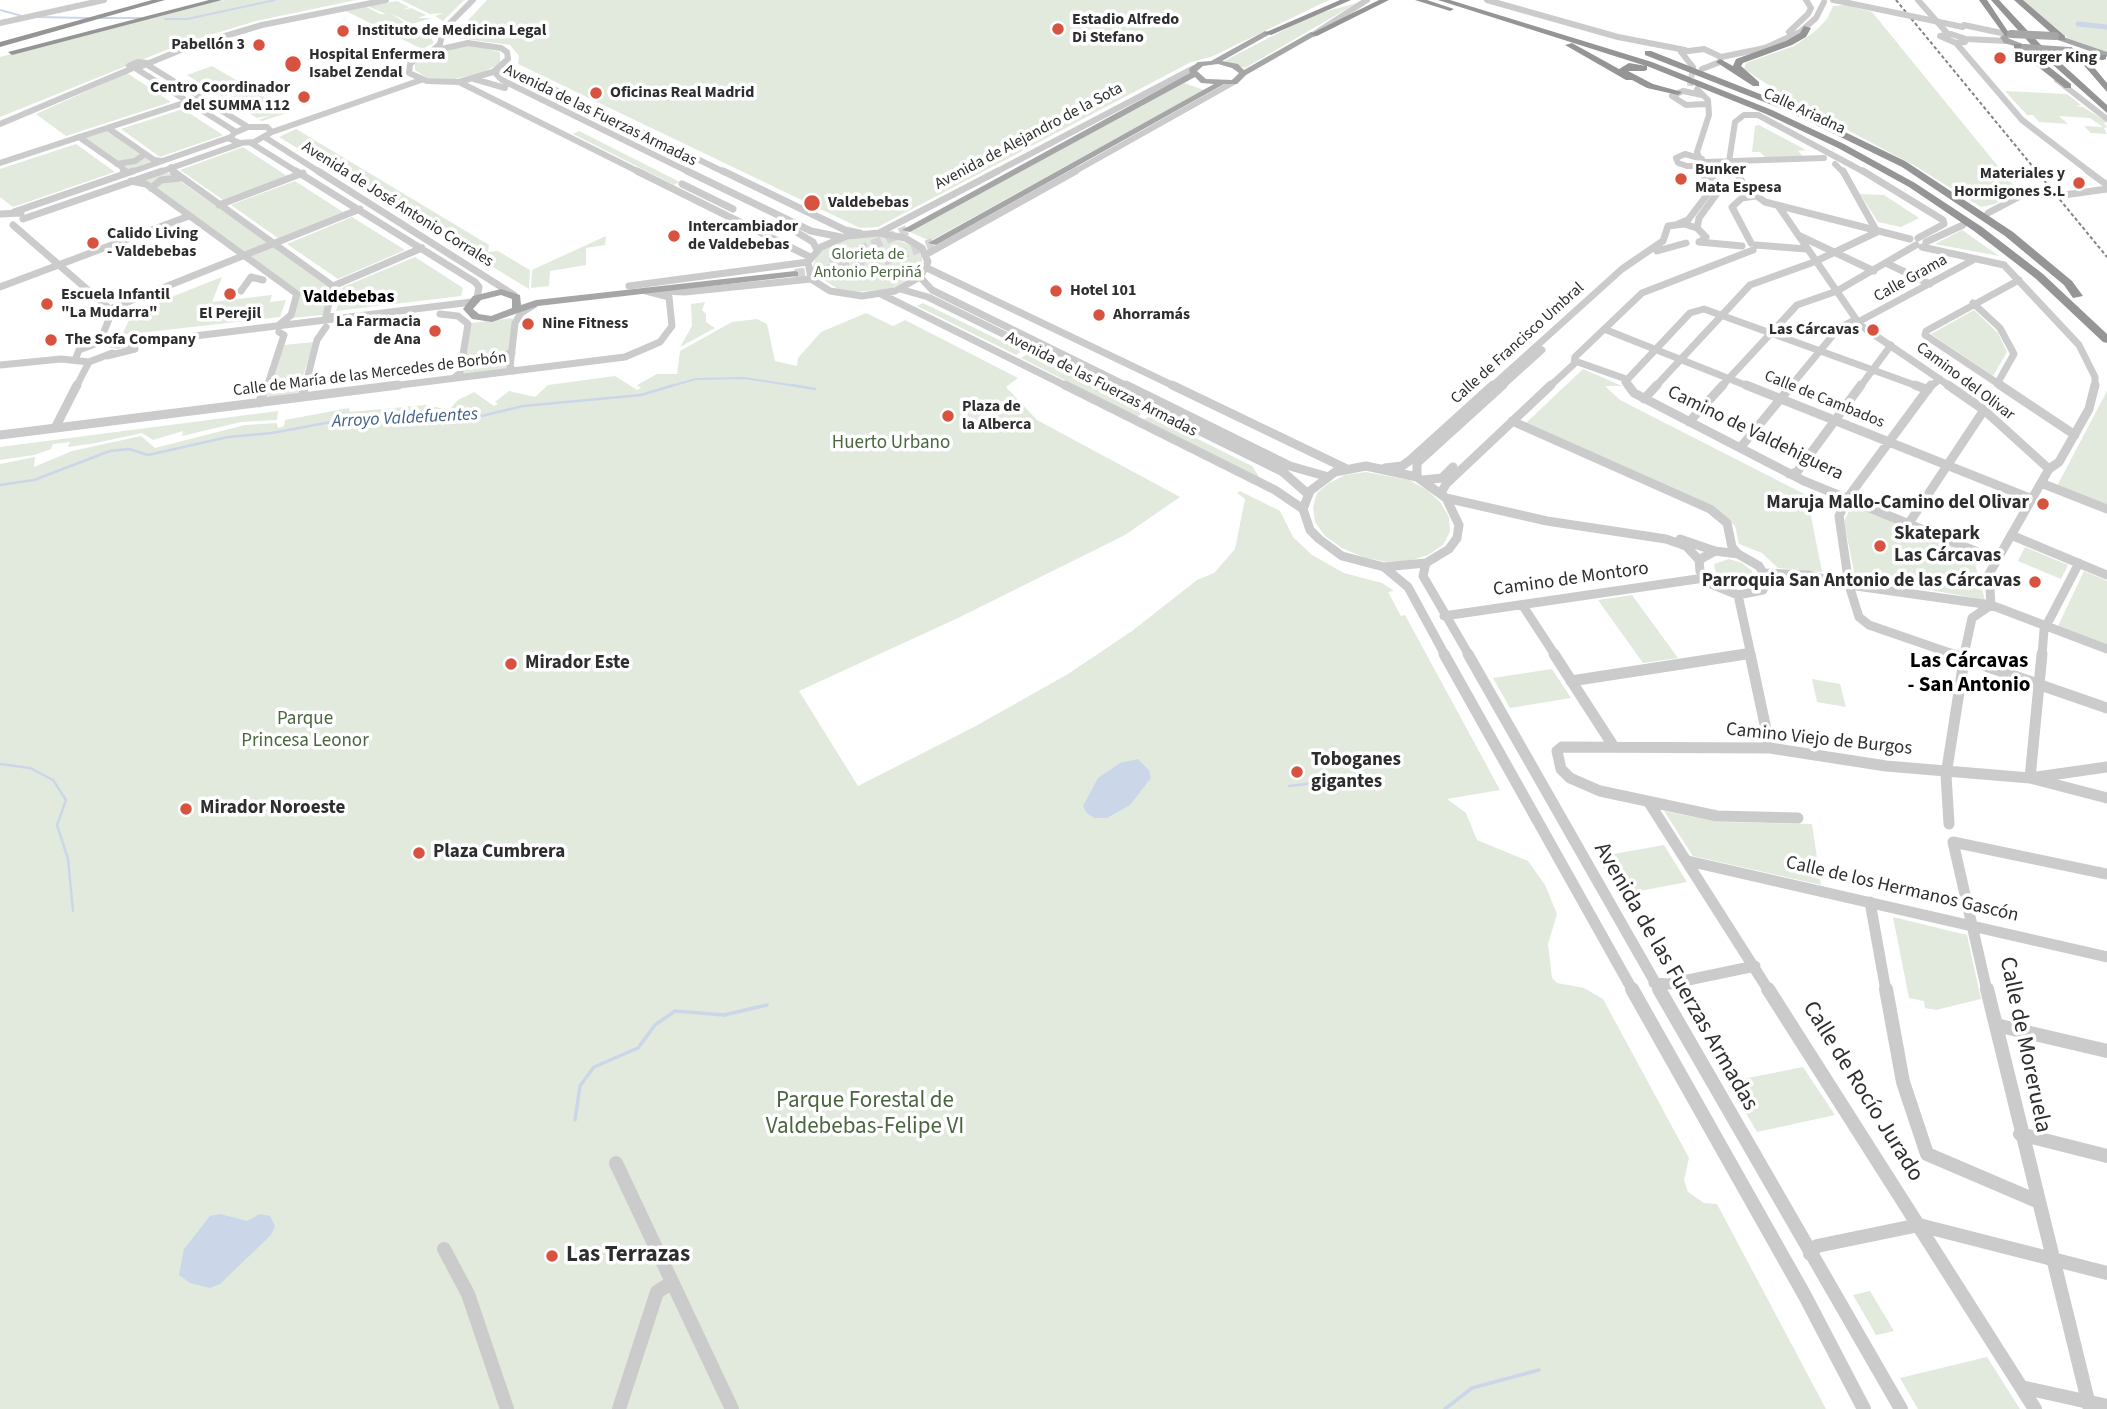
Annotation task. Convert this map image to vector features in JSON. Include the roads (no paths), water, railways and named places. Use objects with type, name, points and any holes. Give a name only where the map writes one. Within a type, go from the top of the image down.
[{"type":"highway","points":[[0,38],[137,0]]},
{"type":"highway","points":[[0,46],[161,0]]},
{"type":"highway","points":[[0,55],[194,0]]},
{"type":"highway","points":[[152,13],[218,0]]},
{"type":"highway","points":[[1268,33],[1336,0]]},
{"type":"highway","points":[[1268,33],[1347,0]]},
{"type":"highway","points":[[1314,34],[1385,0]]},
{"type":"highway","points":[[1419,0],[1485,18]]},
{"type":"highway","points":[[1428,0],[1668,72]]},
{"type":"highway","name":"Calle Ariadna","points":[[1442,0],[1668,72],[1870,162],[1957,215],[2039,276],[2107,340]]},
{"type":"highway","name":"Calle Ariadna","points":[[1456,0],[1681,71],[1818,128],[1897,169],[1958,206],[2077,296],[2107,324]]},
{"type":"highway","points":[[1476,0],[1593,35],[1710,75],[1790,109],[1909,167]]},
{"type":"highway","points":[[1983,0],[2007,36]]},
{"type":"highway","points":[[1995,0],[2037,46],[2107,114]]},
{"type":"highway","points":[[2006,0],[2060,58],[2107,99]]},
{"type":"highway","points":[[2018,0],[2059,37]]},
{"type":"highway","points":[[0,46],[126,10],[172,1]]},
{"type":"highway","points":[[1777,95],[1742,72],[1737,62],[1788,43],[1803,35],[1807,28]]},
{"type":"highway","points":[[1547,37],[1574,47],[1612,72],[1678,94]]},
{"type":"highway","points":[[2021,47],[2049,74],[2107,114]]},
{"type":"highway","points":[[2074,50],[2106,57]]},
{"type":"highway","points":[[2074,50],[2107,89]]},
{"type":"highway","points":[[1718,61],[1909,167],[2010,234],[2068,283],[2077,296]]},
{"type":"highway","points":[[1678,94],[1650,86],[1622,71],[1631,66],[1652,70],[1766,115]]},
{"type":"main road","points":[[1268,33],[1193,72],[1204,81],[1234,82],[1243,73],[1314,34]]},
{"type":"main road","points":[[2007,36],[2059,37],[2074,50]]},
{"type":"main road","points":[[2007,36],[2021,47],[2074,50]]},
{"type":"main road","points":[[1213,62],[1231,65],[1243,73]]},
{"type":"main road","name":"Avenida de Alejandro de la Sota","points":[[907,230],[1193,72]]},
{"type":"main road","points":[[933,243],[1222,83]]},
{"type":"main road","points":[[629,286],[516,300],[492,318],[475,317],[473,304],[495,293],[516,300],[543,302],[794,272],[629,286]]},
{"type":"street","points":[[0,23],[104,0]]},
{"type":"street","points":[[144,63],[259,23],[371,0]]},
{"type":"street","points":[[0,123],[132,67],[253,27],[386,0]]},
{"type":"street","points":[[410,74],[408,67],[412,61],[440,44],[443,30],[473,0]]},
{"type":"street","points":[[461,44],[450,39],[450,35],[481,0]]},
{"type":"street","points":[[1314,34],[1367,0]]},
{"type":"street","points":[[1487,0],[1618,37],[1685,50],[1712,51],[1749,47],[1790,32],[1808,14],[1810,5],[1807,0]]},
{"type":"street","points":[[1807,0],[1845,1],[2007,36]]},
{"type":"street","points":[[1918,0],[1947,33],[1966,39],[2007,36]]},
{"type":"street","points":[[1702,69],[1718,61],[1765,48],[1807,28],[1824,2]]},
{"type":"street","points":[[1947,33],[1940,37],[1956,43],[1965,42],[1966,39]]},
{"type":"street","points":[[1956,43],[2022,120],[2107,187]]},
{"type":"street","points":[[100,342],[113,315],[110,309],[9,226],[171,167],[251,143],[422,80],[458,82],[474,79],[501,67],[509,57],[502,48],[487,44],[461,44],[434,49]]},
{"type":"street","points":[[1685,50],[1680,55],[1693,67]]},
{"type":"street","points":[[1712,51],[1718,61]]},
{"type":"street","points":[[1688,61],[1718,61]]},
{"type":"street","points":[[144,63],[248,127]]},
{"type":"street","points":[[132,67],[233,134]]},
{"type":"street","name":"Avenida de las Fuerzas Armadas","points":[[841,237],[811,231],[558,108],[502,80],[496,74],[501,67],[845,230],[860,233]]},
{"type":"street","name":"Avenida de Alejandro de la Sota","points":[[879,233],[1193,72]]},
{"type":"street","points":[[0,214],[14,212],[164,161],[248,127],[263,126],[410,74],[422,80]]},
{"type":"street","name":"Avenida de las Fuerzas Armadas","points":[[474,79],[495,83],[804,235],[813,242],[817,250]]},
{"type":"street","points":[[458,82],[797,250],[809,260],[811,279]]},
{"type":"street","points":[[927,254],[1234,82]]},
{"type":"street","points":[[1678,94],[1694,87],[1708,100],[1706,104],[1709,115],[1698,152],[1719,187],[1699,218],[1697,228]]},
{"type":"street","points":[[1678,94],[1703,96]]},
{"type":"street","points":[[1677,224],[1688,220],[1711,188],[1702,175],[1675,159],[1691,148],[1702,117],[1700,111],[1690,106],[1678,94]]},
{"type":"street","points":[[0,163],[200,98]]},
{"type":"street","points":[[1690,106],[1706,104]]},
{"type":"street","points":[[1836,163],[1836,155],[1766,115],[1750,114],[1737,119],[1729,162],[1740,181],[1755,196],[1779,207],[1919,243],[1949,254],[2004,265],[2079,345],[2095,377],[2095,395],[2075,435],[2059,462],[2049,469],[1989,574],[1991,605]]},
{"type":"street","name":"Avenida de José Antonio Corrales","points":[[263,126],[269,135],[516,300]]},
{"type":"street","points":[[108,128],[154,160],[164,161]]},
{"type":"street","points":[[233,134],[232,141],[242,144]]},
{"type":"street","points":[[79,137],[125,170],[123,174]]},
{"type":"street","name":"Avenida de José Antonio Corrales","points":[[251,143],[477,283],[473,304]]},
{"type":"street","points":[[1818,146],[1836,163],[1877,232]]},
{"type":"street","points":[[117,164],[135,161],[145,154]]},
{"type":"street","points":[[1685,154],[1703,162]]},
{"type":"street","points":[[1687,166],[1703,162],[1814,159],[1836,163],[1862,170],[1943,220],[1944,224],[1917,247],[1888,264],[1837,291],[1797,304],[1732,379],[1689,422]]},
{"type":"street","points":[[171,167],[171,171],[180,178],[333,286]]},
{"type":"street","points":[[219,205],[303,173]]},
{"type":"street","points":[[151,188],[161,180],[180,178]]},
{"type":"street","points":[[131,181],[141,182],[151,188],[298,295],[289,318],[277,330]]},
{"type":"street","points":[[679,185],[730,210]]},
{"type":"street","points":[[2064,195],[2107,187]]},
{"type":"street","points":[[1988,213],[2026,193],[2053,194]]},
{"type":"street","points":[[1755,196],[1742,198],[1732,207],[1756,247]]},
{"type":"street","name":"Camino del Olivar","points":[[1779,207],[1857,322],[1984,410],[2049,469]]},
{"type":"street","points":[[110,309],[360,209]]},
{"type":"street","points":[[14,212],[23,214],[23,219]]},
{"type":"street","points":[[0,287],[189,216]]},
{"type":"street","points":[[1677,224],[1697,228],[1720,244]]},
{"type":"street","name":"Calle de Francisco Umbral","points":[[1385,468],[1402,466],[1409,461],[1622,269],[1643,251],[1663,241],[1667,234],[1666,228],[1677,224]]},
{"type":"street","points":[[1919,243],[1963,225]]},
{"type":"street","points":[[1644,399],[1750,285],[1814,262],[1877,232]]},
{"type":"street","points":[[629,286],[809,260],[817,250],[841,237],[860,233],[879,233],[911,240],[927,254],[927,268],[920,277],[900,289],[881,294],[838,293],[811,279],[685,292],[640,290]]},
{"type":"street","points":[[1667,234],[1686,243]]},
{"type":"street","points":[[1700,242],[1705,235]]},
{"type":"street","points":[[1797,235],[1874,271]]},
{"type":"street","name":"Calle de Francisco Umbral","points":[[1420,479],[1418,463],[1649,254],[1686,243],[1700,242],[1756,247]]},
{"type":"street","points":[[1666,539],[1686,546],[1699,560],[1704,578],[1719,589],[1738,595],[1763,590],[1767,579],[1765,573],[1751,560],[1738,554],[1715,551],[1688,540],[1666,539],[1489,509],[1444,495],[1420,479],[1385,468],[1347,469],[1325,477],[1308,494],[1303,509],[1310,530],[1329,548],[1357,561],[1384,567],[1426,564],[1443,555],[1459,532],[1458,520],[1444,495],[1446,484],[1644,292],[1756,247],[1806,249]]},
{"type":"street","points":[[333,286],[422,248]]},
{"type":"street","name":"Calle Grama","points":[[1740,448],[1838,329],[1857,322],[1975,259]]},
{"type":"street","points":[[1888,264],[1930,284]]},
{"type":"street","name":"Avenida de las Fuerzas Armadas","points":[[927,268],[1347,469]]},
{"type":"street","points":[[241,290],[251,277],[263,280]]},
{"type":"street","name":"Avenida de las Fuerzas Armadas","points":[[920,277],[927,288],[1290,466],[1325,477]]},
{"type":"street","points":[[2019,280],[1973,303],[1926,331],[1925,335],[2075,435]]},
{"type":"street","points":[[333,286],[326,316],[350,318]]},
{"type":"street","name":"Avenida de las Fuerzas Armadas","points":[[900,289],[928,297],[1271,466],[1296,481],[1308,494]]},
{"type":"street","name":"Calle de María de las Mercedes de Borbón","points":[[0,435],[625,357],[660,342],[672,326],[671,300],[659,292],[640,290]]},
{"type":"street","name":"Avenida de las Fuerzas Armadas","points":[[881,294],[1275,490],[1303,509]]},
{"type":"street","points":[[514,371],[510,367],[516,319],[524,310],[543,302]]},
{"type":"street","points":[[1973,303],[2000,328],[2014,354],[1997,384]]},
{"type":"street","points":[[0,359],[82,348],[100,342],[114,344],[326,327],[440,314],[473,304]]},
{"type":"street","points":[[0,365],[51,359],[89,362],[131,350],[350,318],[473,304]]},
{"type":"street","points":[[1420,479],[1442,478],[1567,361],[1626,379],[1693,311],[1709,310],[1724,315],[1928,390]]},
{"type":"street","points":[[440,314],[462,317],[468,324],[460,373],[454,378]]},
{"type":"street","points":[[302,397],[319,335],[326,327]]},
{"type":"street","name":"Calle de Cambados","points":[[1604,329],[2032,499]]},
{"type":"street","points":[[259,403],[284,338],[277,330]]},
{"type":"street","points":[[107,356],[114,349],[114,344]]},
{"type":"street","points":[[1789,474],[1797,472],[1891,345]]},
{"type":"street","points":[[75,360],[74,354],[82,348]]},
{"type":"street","points":[[463,357],[485,361],[512,353]]},
{"type":"street","points":[[55,428],[89,362]]},
{"type":"street","name":"Camino de Valdehiguera","points":[[1626,379],[1627,388],[1644,399],[1789,474],[1997,560]]},
{"type":"street","points":[[1940,379],[1928,390],[1849,499],[1839,520],[1849,585],[1862,621],[2107,708]]},
{"type":"street","points":[[268,383],[286,386],[305,380]]},
{"type":"street","points":[[1909,523],[1950,466],[1984,410]]},
{"type":"street","points":[[1512,421],[1710,509],[1727,523],[1732,547],[1738,554]]},
{"type":"street","points":[[2041,484],[2107,509]]},
{"type":"street","points":[[1458,520],[1467,510],[1489,509]]},
{"type":"street","points":[[2011,535],[2107,575]]},
{"type":"street","points":[[1699,560],[1715,551]]},
{"type":"street","name":"Avenida de las Fuerzas Armadas","points":[[1426,564],[1424,580],[1444,616],[1502,712],[1654,983],[1901,1409]]},
{"type":"street","points":[[2079,564],[2044,630],[2037,683],[2031,778],[2048,785],[2107,798]]},
{"type":"street","name":"Avenida de las Fuerzas Armadas","points":[[1384,567],[1401,578],[1412,593],[1482,724],[1805,1296],[1864,1409]]},
{"type":"street","points":[[1765,573],[1810,575],[1849,585],[1991,605],[2107,649]]},
{"type":"street","name":"Camino de Montoro","points":[[1444,616],[1704,578]]},
{"type":"street","points":[[1738,595],[1770,748]]},
{"type":"street","points":[[1949,824],[1947,771],[1964,658],[1972,618],[1991,605]]},
{"type":"street","points":[[1523,606],[1614,747]]},
{"type":"street","points":[[1571,681],[1751,653]]},
{"type":"street","name":"Camino Viejo de Burgos","points":[[1648,801],[1581,785],[1561,769],[1556,759],[1557,751],[1562,747],[1770,748],[1854,762],[2031,778],[2107,767]]},
{"type":"street","points":[[1648,801],[1717,816],[1798,818]]},
{"type":"street","name":"Calle de Rocío Jurado","points":[[1648,801],[2035,1409]]},
{"type":"street","name":"Calle de Moreruela","points":[[2089,1405],[2020,1134],[1975,926],[1953,842],[2107,874]]},
{"type":"street","name":"Calle de los Hermanos Gascón","points":[[1688,861],[2107,957]]},
{"type":"street","points":[[1870,902],[1903,1082],[1927,1154],[2037,1201]]},
{"type":"street","points":[[1654,983],[1669,984],[1755,967]]},
{"type":"street","points":[[1996,1025],[2107,1051]]},
{"type":"street","points":[[2020,1134],[2107,1156]]},
{"type":"street","points":[[617,1163],[732,1409]]},
{"type":"street","points":[[1810,1254],[1817,1246],[1919,1225],[2107,1273]]},
{"type":"street","points":[[444,1249],[468,1294],[507,1409]]},
{"type":"street","points":[[619,1409],[657,1292],[671,1283]]},
{"type":"street","points":[[2021,1387],[2089,1405],[2107,1406]]},
{"type":"water","points":[[1138,759],[1149,770],[1151,778],[1130,805],[1107,818],[1094,818],[1086,812],[1083,806],[1098,778],[1120,763]]},
{"type":"water","points":[[220,1214],[247,1221],[260,1214],[270,1216],[275,1226],[271,1235],[220,1284],[210,1288],[190,1283],[179,1275],[184,1249],[210,1216]]},
{"type":"waterway","points":[[165,19],[187,19],[275,0]]},
{"type":"waterway","points":[[0,10],[22,16]]},
{"type":"waterway","points":[[35,17],[88,18]]},
{"type":"waterway","points":[[98,18],[141,18]]},
{"type":"waterway","points":[[2078,24],[2107,27]]},
{"type":"waterway","name":"Arroyo Valdefuentes","points":[[668,387],[696,379],[744,378],[803,387]]},
{"type":"waterway","name":"Arroyo Valdefuentes","points":[[0,485],[34,480],[110,451],[129,449],[148,455],[228,437],[272,433],[347,419],[406,416],[473,418],[523,406],[641,395],[674,385]]},
{"type":"waterway","name":"Arroyo Valdefuentes","points":[[791,385],[803,387]]},
{"type":"waterway","name":"Arroyo Valdefuentes","points":[[803,387],[815,389]]},
{"type":"waterway","points":[[0,764],[30,768],[53,780],[66,800],[57,825],[68,859],[73,911]]},
{"type":"waterway","points":[[1289,786],[1350,779]]},
{"type":"waterway","points":[[575,1120],[580,1086],[594,1067],[638,1048],[655,1025],[675,1011],[724,1015],[767,1005]]},
{"type":"waterway","points":[[1445,1409],[1472,1388],[1539,1370]]},
{"type":"tunnel","points":[[1690,86],[1693,67]]},
{"type":"tunnel","points":[[831,263],[907,230]]},
{"type":"tunnel","points":[[795,274],[877,263],[933,243]]},
{"type":"railway","points":[[1896,0],[2107,257]]},
{"type":"place","name":"Estadio Alfredo Di Stefano","points":[[1058,29]]},
{"type":"place","name":"Instituto de Medicina Legal","points":[[343,31]]},
{"type":"place","name":"Pabellón 3","points":[[259,45]]},
{"type":"place","name":"Burger King","points":[[2000,58]]},
{"type":"place","name":"Hospital Enfermera Isabel Zendal","points":[[293,64]]},
{"type":"place","name":"Oficinas Real Madrid","points":[[596,93]]},
{"type":"place","name":"Centro Coordinador del SUMMA 112","points":[[304,97]]},
{"type":"place","name":"Bunker Mata Espesa","points":[[1681,179]]},
{"type":"place","name":"Materiales y Hormigones S.L","points":[[2079,183]]},
{"type":"place","name":"Valdebebas","points":[[812,203]]},
{"type":"place","name":"Intercambiador de Valdebebas","points":[[674,236]]},
{"type":"place","name":"Calido Living - Valdebebas","points":[[93,243]]},
{"type":"place","name":"Hotel 101","points":[[1056,291]]},
{"type":"place","name":"El Perejil","points":[[230,294]]},
{"type":"place","name":"Escuela Infantil \"La Mudarra\"","points":[[47,304]]},
{"type":"place","name":"Ahorramás","points":[[1099,315]]},
{"type":"place","name":"Nine Fitness","points":[[528,324]]},
{"type":"place","name":"Las Cárcavas","points":[[1873,330]]},
{"type":"place","name":"La Farmacia de Ana","points":[[435,331]]},
{"type":"place","name":"The Sofa Company","points":[[51,340]]},
{"type":"place","name":"Plaza de la Alberca","points":[[948,416]]},
{"type":"place","name":"Maruja Mallo-Camino del Olivar","points":[[2043,504]]},
{"type":"place","name":"Skatepark Las Cárcavas","points":[[1880,546]]},
{"type":"place","name":"Parroquia San Antonio de las Cárcavas","points":[[2035,582]]},
{"type":"place","name":"Mirador Este","points":[[511,664]]},
{"type":"place","name":"Toboganes gigantes","points":[[1297,772]]},
{"type":"place","name":"Mirador Noroeste","points":[[186,809]]},
{"type":"place","name":"Plaza Cumbrera","points":[[419,853]]},
{"type":"place","name":"Las Terrazas","points":[[552,1256]]},
{"type":"district","name":"Valdebebas","points":[[349,298]]},
{"type":"district","name":"Las Cárcavas - San Antonio","points":[[1969,674]]},
{"type":"park label","name":"Glorieta de Antonio Perpiñá","points":[[868,264]]},
{"type":"park label","name":"Huerto Urbano","points":[[891,444]]},
{"type":"park label","name":"Parque Princesa Leonor","points":[[305,731]]},
{"type":"park label","name":"Parque Forestal de Valdebebas-Felipe VI","points":[[865,1115]]}]
